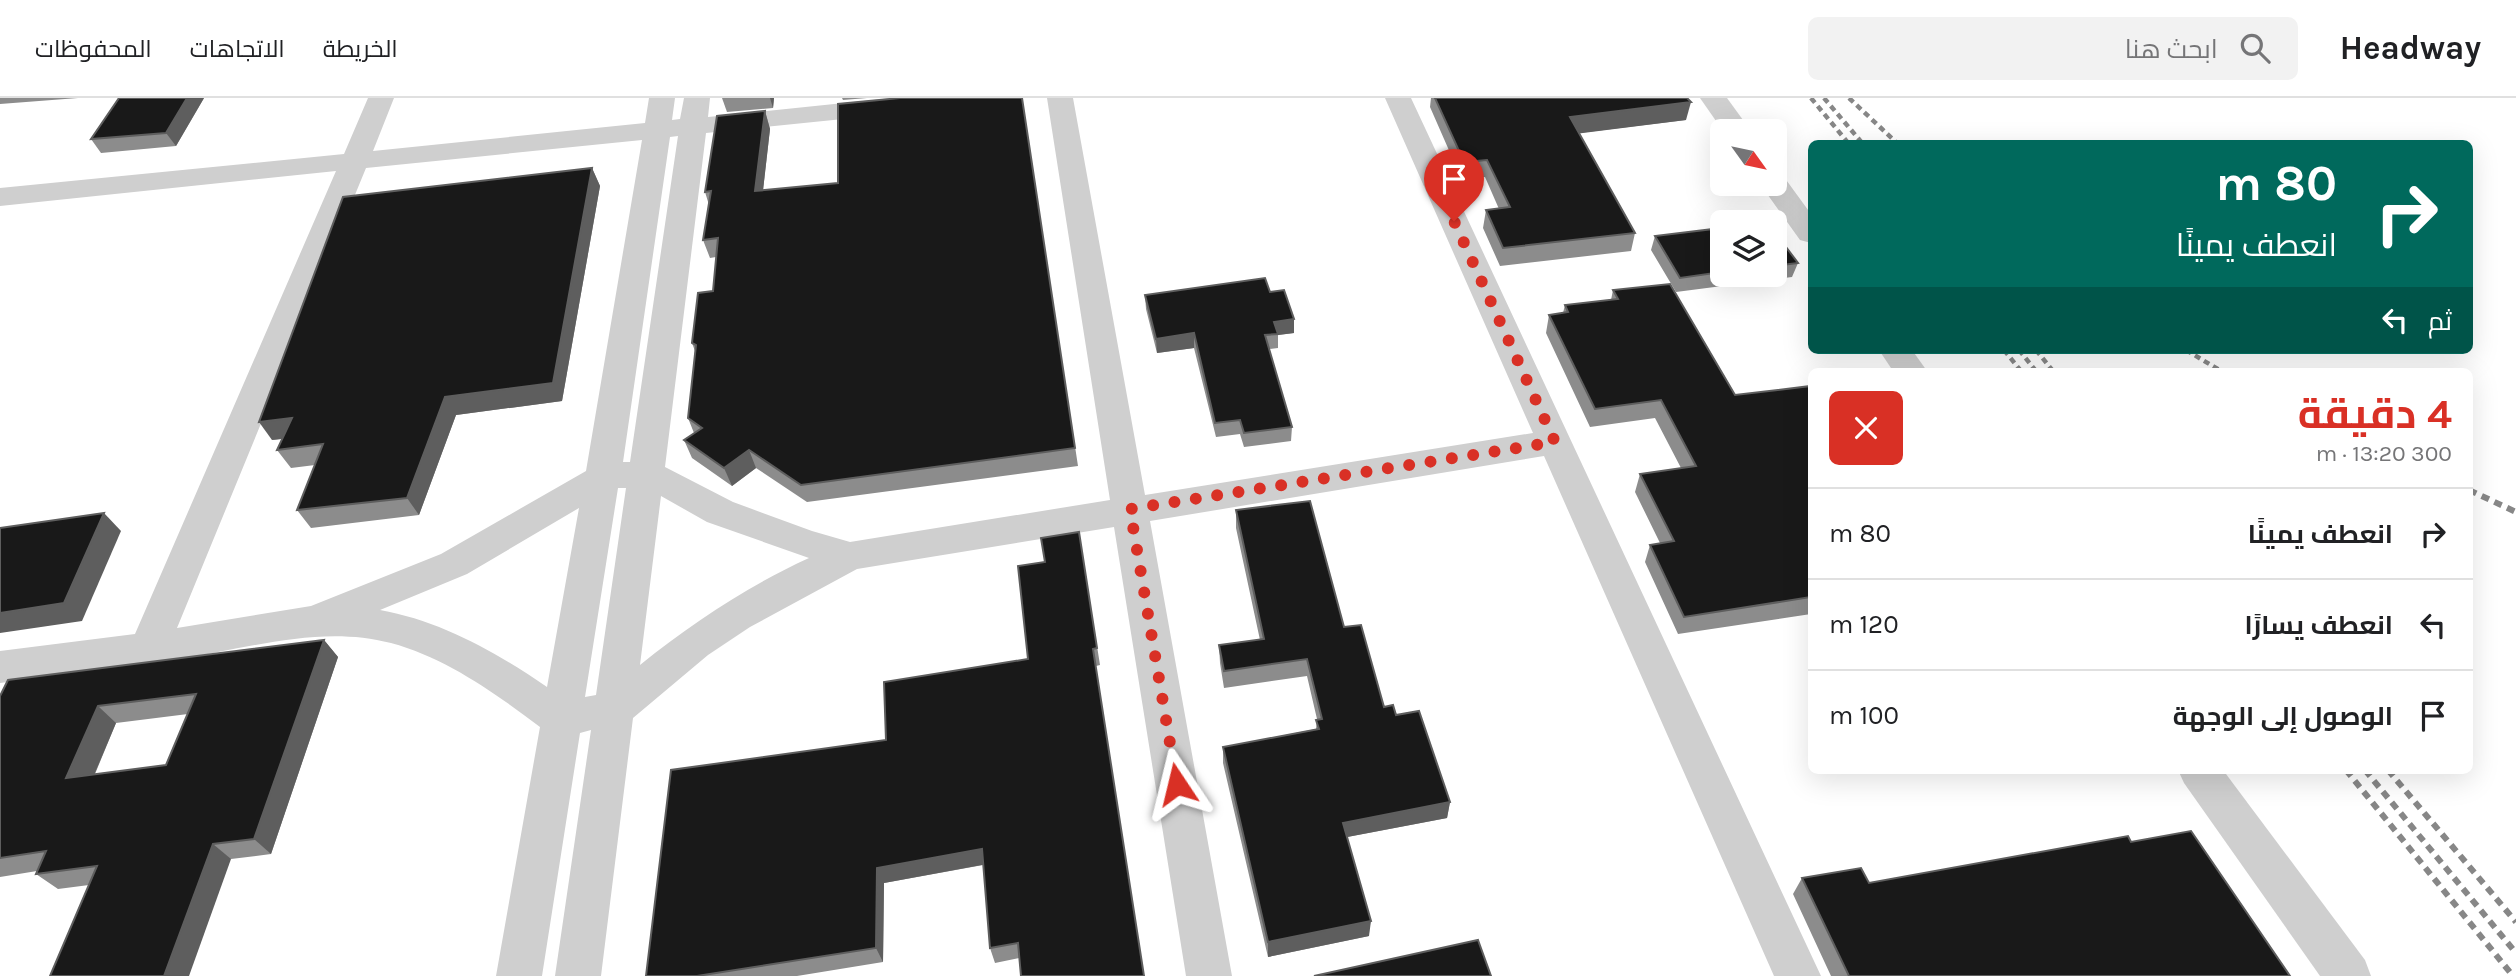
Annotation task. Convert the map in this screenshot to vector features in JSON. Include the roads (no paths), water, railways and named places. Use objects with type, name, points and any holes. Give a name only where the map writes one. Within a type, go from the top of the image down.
[{"type":"lane","points":[[149,648],[381,98]]},
{"type":"lane","points":[[0,197],[356,161],[660,115],[971,98]]},
{"type":"lane","points":[[1059,98],[1209,976]]},
{"type":"lane","points":[[1398,98],[1798,976]]},
{"type":"lane","points":[[1713,98],[1728,119]]},
{"type":"lane","points":[[578,976],[696,112]]},
{"type":"lane","points":[[519,976],[560,719],[604,477],[660,115]]},
{"type":"lane","points":[[1784,196],[1808,229]]},
{"type":"lane","points":[[1898,354],[1909,368]]},
{"type":"lane","points":[[0,667],[149,648],[312,621],[361,622],[400,631],[434,643],[497,674],[560,719],[615,709],[674,659],[736,616],[792,584],[850,556],[1555,442]]},
{"type":"lane","points":[[312,621],[454,564],[604,477],[648,473],[694,499],[750,524],[850,556]]},
{"type":"lane","points":[[2202,774],[2348,976]]},
{"type":"railway","points":[[1811,98],[1846,140]]},
{"type":"railway","points":[[1824,98],[1860,140]]},
{"type":"railway","points":[[1849,98],[1894,140]]},
{"type":"railway","points":[[2007,354],[2019,368]]},
{"type":"railway","points":[[2022,354],[2034,368]]},
{"type":"railway","points":[[2039,354],[2051,368]]},
{"type":"railway","points":[[2193,354],[2216,368]]},
{"type":"railway","points":[[2473,492],[2516,512]]},
{"type":"railway","points":[[2349,774],[2513,976]]},
{"type":"railway","points":[[2368,774],[2516,953]]},
{"type":"railway","points":[[2391,774],[2516,922]]}]
